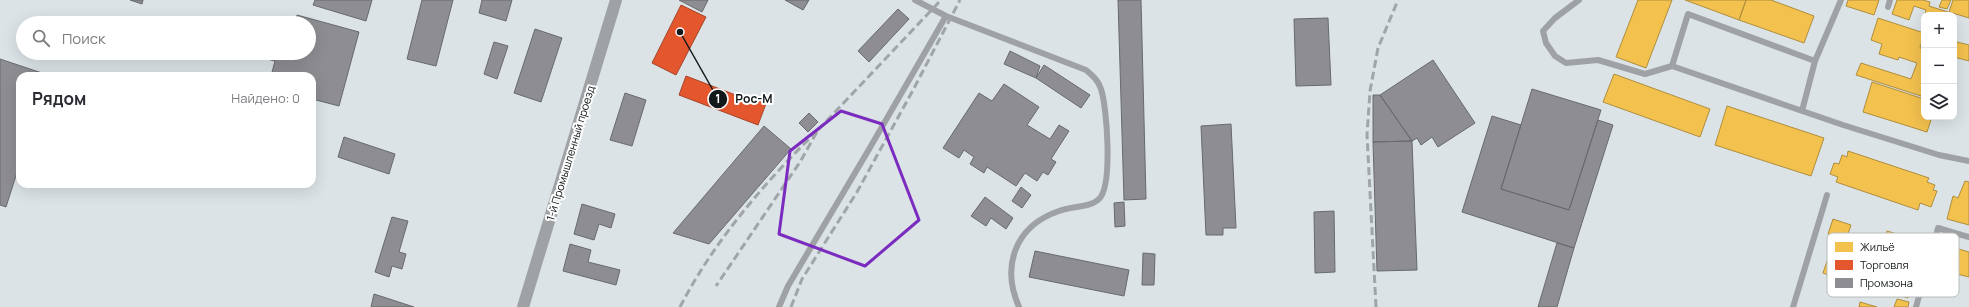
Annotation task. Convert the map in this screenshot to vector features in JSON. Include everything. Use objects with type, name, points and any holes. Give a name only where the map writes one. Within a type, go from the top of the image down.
[{"type":"street","name":"1-й Промышленный проезд","points":[[523,307],[616,0]]},
{"type":"lane","points":[[915,0],[946,16],[1086,70],[1096,78],[1101,90],[1108,145],[1106,186],[1104,193],[1094,203],[1059,211],[1043,218],[1023,237],[1017,247],[1011,264],[1010,281],[1018,307]]},
{"type":"lane","points":[[1579,0],[1555,18],[1543,31],[1546,43],[1555,56],[1566,63],[1598,60],[1645,74],[1672,66],[1939,155],[1969,161]]},
{"type":"lane","points":[[1802,110],[1815,61],[1842,0]]},
{"type":"lane","points":[[1672,66],[1688,14],[1815,61]]},
{"type":"lane","points":[[779,307],[788,286],[946,16]]},
{"type":"lane","points":[[1793,307],[1827,195]]},
{"type":"lane","points":[[1937,233],[1938,228],[1955,233]]},
{"type":"lane","points":[[1959,234],[1969,237]]},
{"type":"lane","points":[[1916,307],[1919,297]]},
{"type":"highlighted area","points":[[841,111],[882,124],[919,220],[865,266],[779,234],[790,151]]},
{"type":"building: Жильё","points":[[1638,0],[1672,0],[1646,68],[1616,57]]},
{"type":"building: Жильё","points":[[1685,0],[1746,0],[1739,20]]},
{"type":"building: Жильё","points":[[1746,0],[1771,0],[1814,16],[1804,43],[1739,20]]},
{"type":"building: Жильё","points":[[1848,0],[1879,0],[1874,15],[1846,6]]},
{"type":"building: Жильё","points":[[1897,0],[1923,0],[1930,2],[1929,6],[1948,12],[1926,12],[1926,10],[1914,6],[1909,20],[1892,14]]},
{"type":"building: Жильё","points":[[1942,0],[1951,0],[1947,9],[1939,7]]},
{"type":"building: Жильё","points":[[1953,0],[1969,0],[1969,18],[1957,14],[1957,12],[1949,12]]},
{"type":"building: Жильё","points":[[1878,18],[1921,32],[1921,96],[1856,75],[1861,63],[1911,79],[1917,63],[1899,57],[1898,60],[1879,54],[1882,44],[1871,40]]},
{"type":"building: Жильё","points":[[1957,42],[1969,45],[1969,61],[1957,58]]},
{"type":"building: Жильё","points":[[1614,74],[1710,109],[1700,137],[1603,102]]},
{"type":"building: Жильё","points":[[1872,82],[1921,98],[1921,120],[1931,120],[1927,132],[1863,112]]},
{"type":"building: Жильё","points":[[1727,106],[1824,138],[1811,176],[1715,145]]},
{"type":"building: Жильё","points":[[1848,151],[1929,178],[1927,182],[1935,185],[1933,190],[1937,191],[1931,207],[1920,203],[1918,210],[1836,182],[1838,177],[1830,174],[1834,163],[1839,164],[1842,155],[1847,157]]},
{"type":"building: Жильё","points":[[1965,181],[1969,182],[1969,225],[1947,219],[1953,196],[1958,198]]},
{"type":"building: Жильё","points":[[1833,219],[1851,225],[1848,233],[1828,233]]},
{"type":"building: Жильё","points":[[1959,249],[1969,252],[1969,277],[1959,274]]},
{"type":"building: Жильё","points":[[1827,261],[1827,274],[1823,273]]},
{"type":"building: Жильё","points":[[1897,299],[1909,302],[1908,307],[1894,307]]},
{"type":"building: Жильё","points":[[1860,302],[1877,307],[1859,307]]},
{"type":"building: Торговля","points":[[681,5],[706,17],[676,75],[652,63]]},
{"type":"building: Торговля","points":[[686,76],[754,102],[756,97],[767,101],[758,125],[679,95]]},
{"type":"building: Промзона","points":[[130,0],[143,0],[142,4]]},
{"type":"building: Промзона","points":[[315,0],[372,0],[366,21],[313,5]]},
{"type":"building: Промзона","points":[[422,0],[453,0],[436,66],[407,59]]},
{"type":"building: Промзона","points":[[482,0],[512,0],[506,21],[479,13]]},
{"type":"building: Промзона","points":[[679,0],[708,0],[702,12]]},
{"type":"building: Промзона","points":[[785,0],[809,0],[803,10]]},
{"type":"building: Промзона","points":[[1118,0],[1141,0],[1146,199],[1124,200]]},
{"type":"building: Промзона","points":[[898,9],[909,19],[869,62],[858,51]]},
{"type":"building: Промзона","points":[[1328,18],[1331,85],[1296,86],[1294,19]]},
{"type":"building: Промзона","points":[[316,20],[359,32],[339,106],[316,100],[316,72],[272,72],[275,61],[271,60],[316,60]]},
{"type":"building: Промзона","points":[[535,29],[562,38],[541,102],[514,93]]},
{"type":"building: Промзона","points":[[494,42],[508,46],[497,79],[484,74]]},
{"type":"building: Промзона","points":[[1010,51],[1040,66],[1036,78],[1004,64]]},
{"type":"building: Промзона","points":[[0,59],[39,72],[16,72],[16,176],[6,207],[0,205]]},
{"type":"building: Промзона","points":[[1433,60],[1475,123],[1438,147],[1432,137],[1421,145],[1417,138],[1412,141],[1380,95]]},
{"type":"building: Промзона","points":[[1044,65],[1090,95],[1081,108],[1036,78]]},
{"type":"building: Промзона","points":[[1004,84],[1039,107],[1027,125],[1050,139],[1059,125],[1069,131],[1051,159],[1056,162],[1048,175],[1043,172],[1037,181],[1025,173],[1016,186],[987,167],[984,173],[970,164],[974,157],[964,150],[959,158],[943,148],[979,93],[992,101]]},
{"type":"building: Промзона","points":[[1532,89],[1601,110],[1569,210],[1501,189]]},
{"type":"building: Промзона","points":[[625,93],[646,100],[632,146],[610,140]]},
{"type":"building: Промзона","points":[[1373,95],[1380,95],[1412,141],[1373,142]]},
{"type":"building: Промзона","points":[[809,113],[818,122],[808,132],[799,123]]},
{"type":"building: Промзона","points":[[1492,116],[1521,125],[1501,189],[1569,210],[1598,120],[1613,125],[1574,248],[1462,212]]},
{"type":"building: Промзона","points":[[1231,124],[1236,228],[1223,228],[1223,235],[1206,235],[1201,126]]},
{"type":"building: Промзона","points":[[764,126],[791,149],[709,244],[673,233]]},
{"type":"building: Промзона","points":[[344,137],[395,154],[389,174],[338,157]]},
{"type":"building: Промзона","points":[[1412,141],[1417,270],[1377,271],[1373,142]]},
{"type":"building: Промзона","points":[[1021,187],[1031,195],[1022,208],[1012,201]]},
{"type":"building: Промзона","points":[[985,197],[1013,218],[1006,229],[991,218],[986,226],[971,216]]},
{"type":"building: Промзона","points":[[1124,202],[1125,226],[1115,227],[1114,203]]},
{"type":"building: Промзона","points":[[582,204],[615,214],[611,228],[599,224],[594,240],[574,234]]},
{"type":"building: Промзона","points":[[1334,211],[1335,272],[1315,273],[1314,212]]},
{"type":"building: Промзона","points":[[392,217],[408,221],[399,252],[406,254],[402,269],[392,266],[389,277],[375,272]]},
{"type":"building: Промзона","points":[[1557,243],[1574,248],[1557,307],[1538,307]]},
{"type":"building: Промзона","points":[[570,244],[591,250],[588,262],[620,270],[616,285],[563,271]]},
{"type":"building: Промзона","points":[[1035,251],[1129,270],[1124,296],[1029,277]]},
{"type":"building: Промзона","points":[[1143,253],[1155,254],[1154,285],[1142,285]]},
{"type":"building: Промзона","points":[[374,294],[414,307],[371,307]]},
{"type":"railway","points":[[818,130],[941,0]]},
{"type":"railway","points":[[791,307],[802,279],[857,192],[960,0]]},
{"type":"railway","points":[[1376,307],[1367,135],[1370,91],[1378,48],[1398,0]]},
{"type":"railway","points":[[680,307],[708,259],[742,213],[779,170],[818,130],[800,162],[716,286]]},
{"type":"place","name":"Рос-М","points":[[680,32]]}]
